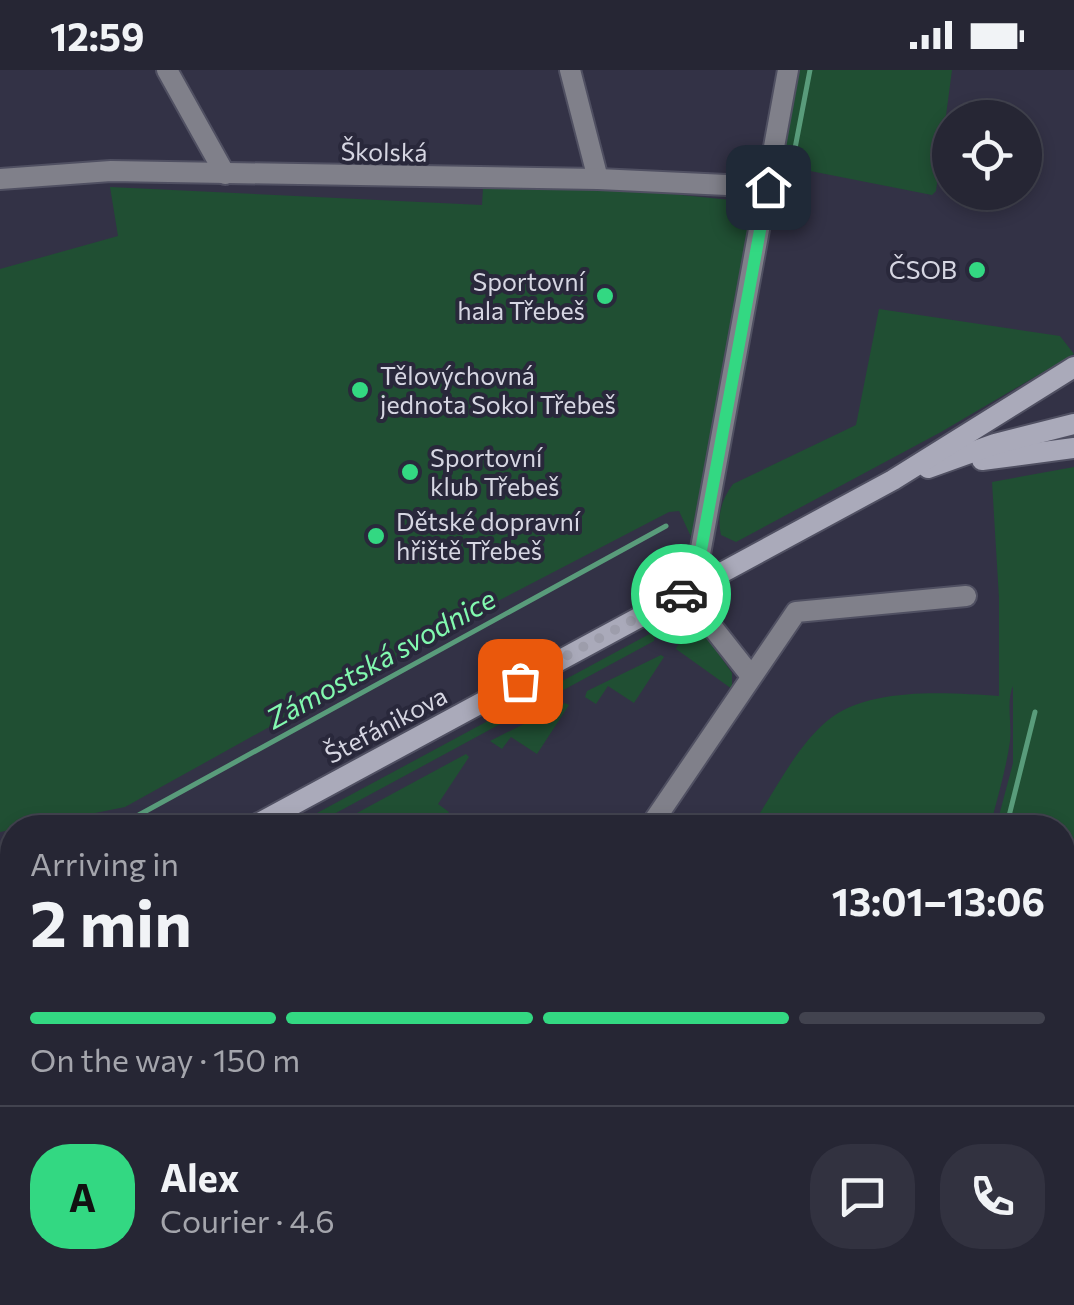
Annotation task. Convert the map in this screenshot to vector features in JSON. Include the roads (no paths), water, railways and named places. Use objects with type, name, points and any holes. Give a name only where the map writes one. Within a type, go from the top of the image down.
[{"type":"street","points":[[167,70],[225,174]]},
{"type":"street","points":[[570,70],[598,179]]},
{"type":"street","points":[[750,676],[706,620],[694,588],[788,70]]},
{"type":"street","name":"Školská","points":[[0,179],[111,171],[598,179],[768,187]]},
{"type":"street","name":"Štefánikova","points":[[278,815],[893,480],[1074,367]]},
{"type":"street","name":"Štefánikova","points":[[893,480],[994,444],[1074,424]]},
{"type":"street","points":[[893,480],[996,456],[1074,448]]},
{"type":"street","points":[[658,815],[796,612],[966,596]]},
{"type":"waterway","name":"Zámostská svodnice","points":[[792,164],[810,70]]},
{"type":"waterway","name":"Zámostská svodnice","points":[[139,815],[666,526]]},
{"type":"waterway","points":[[1009,815],[1035,712]]},
{"type":"place","name":"ČSOB","points":[[977,270]]},
{"type":"place","name":"Sportovní hala Třebeš","points":[[605,296]]},
{"type":"place","name":"Tělovýchovná jednota Sokol Třebeš","points":[[360,390]]},
{"type":"place","name":"Sportovní klub Třebeš","points":[[410,472]]},
{"type":"place","name":"Dětské dopravní hřiště Třebeš","points":[[376,536]]}]
